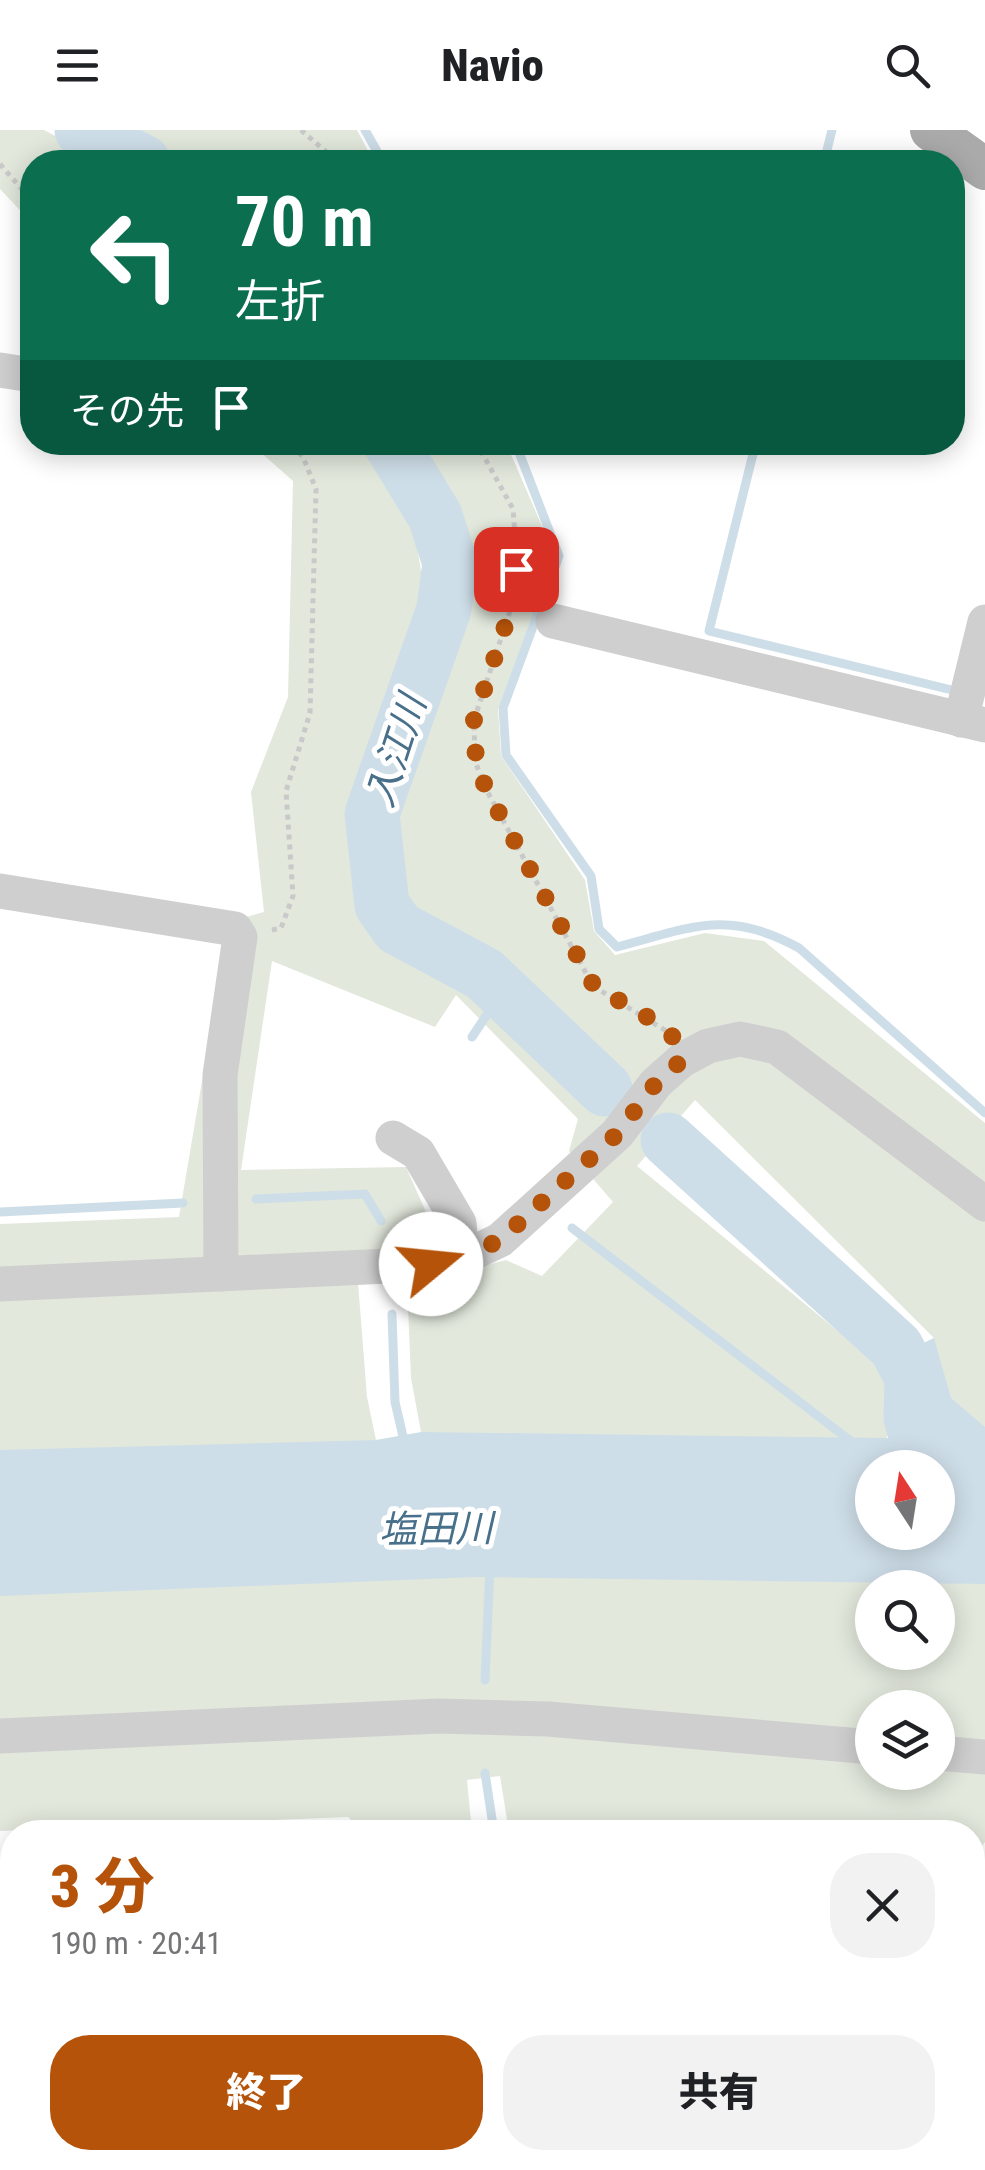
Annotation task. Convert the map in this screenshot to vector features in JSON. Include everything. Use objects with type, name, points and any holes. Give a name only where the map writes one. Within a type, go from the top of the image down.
[{"type":"main road","points":[[931,130],[959,150]]},
{"type":"street","points":[[553,621],[973,722],[985,622]]},
{"type":"street","points":[[0,891],[235,929],[240,937],[220,1075],[222,1274]]},
{"type":"street","points":[[0,1284],[431,1264],[462,1258],[500,1240],[617,1134],[656,1083],[682,1060],[708,1046],[740,1039],[777,1047],[985,1204]]},
{"type":"street","points":[[393,1138],[418,1153],[460,1223],[462,1258]]},
{"type":"street","points":[[0,1736],[439,1716],[548,1718],[855,1745]]},
{"type":"street","points":[[955,1754],[985,1757]]},
{"type":"path","points":[[302,130],[324,150]]},
{"type":"path","points":[[0,164],[20,187]]},
{"type":"path","points":[[240,937],[281,928],[292,896],[286,791],[310,713],[316,489],[301,455]]},
{"type":"path","points":[[483,455],[513,509],[517,590],[474,720],[476,761],[486,789],[594,986],[661,1025],[675,1039],[682,1060]]},
{"type":"shaded area","points":[[0,130],[44,130],[82,150],[20,150],[20,210],[0,189]]},
{"type":"shaded area","points":[[110,130],[357,130],[368,150],[150,150]]},
{"type":"shaded area","points":[[264,455],[375,455],[414,528],[424,589],[356,829],[381,936],[475,987],[597,1100],[614,1082],[513,971],[413,917],[383,846],[464,589],[450,523],[416,455],[511,455],[555,556],[498,709],[501,756],[585,880],[594,931],[615,955],[705,933],[764,941],[985,1123],[985,1472],[923,1399],[934,1338],[695,1100],[637,1166],[878,1364],[891,1405],[889,1428],[881,1450],[855,1450],[855,1468],[442,1477],[421,1432],[411,1378],[406,1259],[356,1257],[367,1397],[376,1440],[0,1485],[0,1224],[179,1217],[229,922],[264,912],[251,792],[288,697],[293,481]],"holes":[[[272,961],[435,1027],[456,995],[578,1119],[569,1151],[613,1202],[542,1276],[506,1260],[436,1278],[433,1228],[406,1167],[241,1170]]]},
{"type":"shaded area","points":[[955,1541],[985,1541],[985,1820],[507,1820],[500,1776],[467,1780],[471,1820],[0,1820],[0,1547],[855,1542],[855,1550],[955,1550]]},
{"type":"water","name":"塩田川","points":[[934,1338],[951,1398],[985,1427],[985,1584],[955,1584],[955,1570],[855,1570],[855,1582],[478,1577],[0,1596],[0,1450],[376,1440],[421,1432],[888,1438],[892,1396],[878,1364]]},
{"type":"waterway","name":"入江川","points":[[82,130],[120,150]]},
{"type":"waterway","points":[[365,130],[376,150]]},
{"type":"waterway","points":[[827,150],[832,130]]},
{"type":"waterway","name":"入江川","points":[[398,455],[435,516],[450,563],[444,609],[372,814],[382,905],[398,928],[484,974],[605,1089]]},
{"type":"waterway","points":[[520,455],[559,556],[503,708],[506,755],[591,876],[599,929],[617,947],[708,925],[750,928],[774,936],[799,948],[985,1113]]},
{"type":"waterway","points":[[753,455],[709,631],[960,692]]},
{"type":"waterway","points":[[472,1037],[502,992]]},
{"type":"waterway","name":"入江川","points":[[668,1140],[896,1347],[912,1377],[911,1418],[920,1450]]},
{"type":"waterway","points":[[256,1199],[365,1194],[381,1221]]},
{"type":"waterway","points":[[0,1212],[183,1203]]},
{"type":"waterway","points":[[572,1228],[856,1445]]},
{"type":"waterway","points":[[392,1314],[395,1402],[405,1445]]},
{"type":"waterway","name":"塩田川","points":[[485,1680],[490,1566]]},
{"type":"waterway","points":[[485,1773],[492,1820]]},
{"type":"route","points":[[431,1264],[462,1258],[500,1240],[617,1134],[656,1083],[682,1060],[675,1039],[661,1025],[594,986],[486,789],[476,761],[474,720],[517,590],[516,569]]}]
